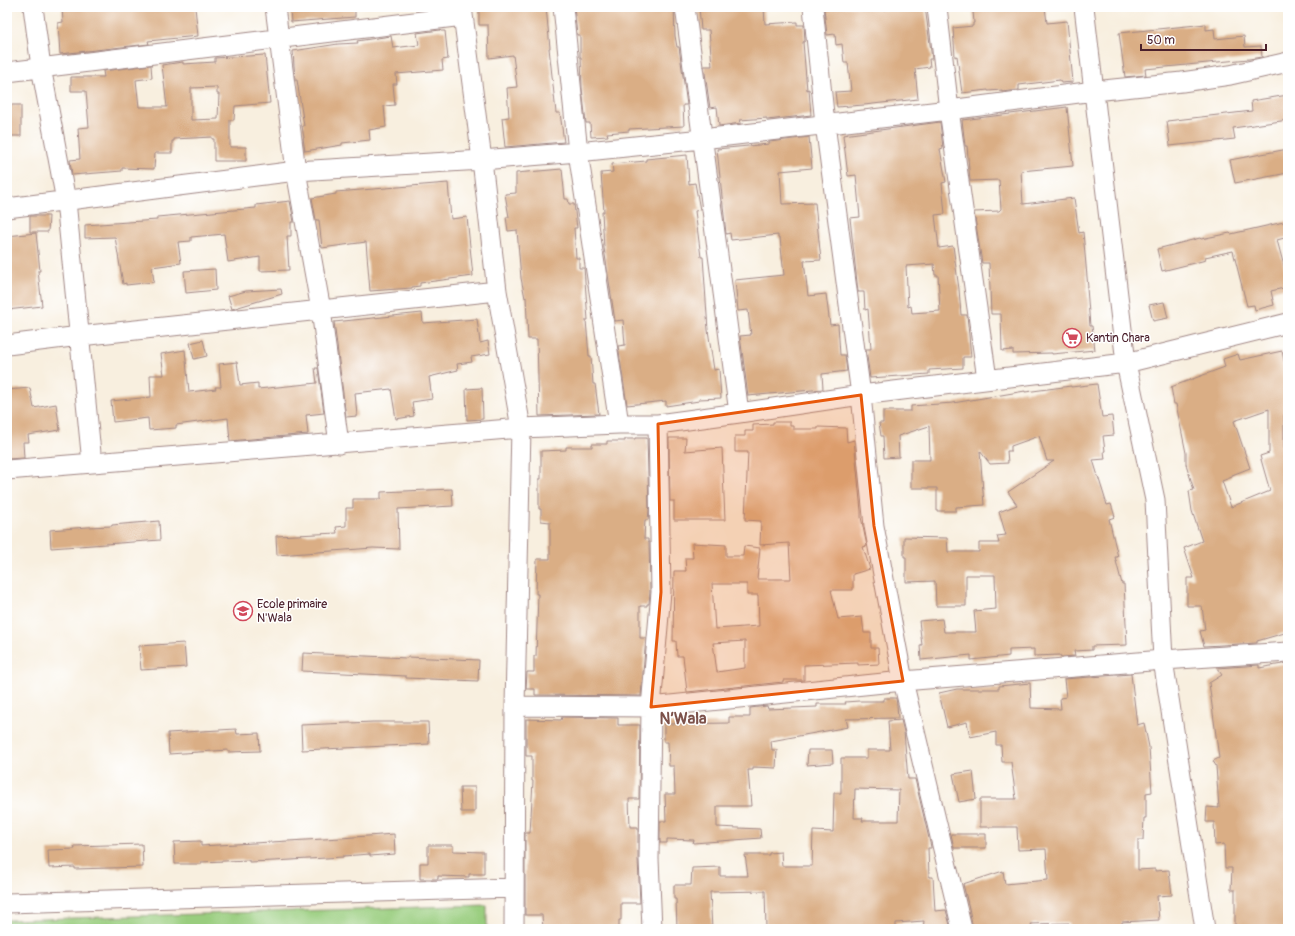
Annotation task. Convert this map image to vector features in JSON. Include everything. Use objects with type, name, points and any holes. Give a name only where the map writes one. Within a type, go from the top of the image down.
[{"type":"street","points":[[33,7],[40,67],[66,201],[92,463]]},
{"type":"street","points":[[275,7],[296,171],[321,310],[339,444]]},
{"type":"street","points":[[563,7],[578,152],[620,424]]},
{"type":"street","points":[[685,7],[739,414]]},
{"type":"street","points":[[813,7],[825,124],[861,395],[874,526],[903,681],[962,929]]},
{"type":"street","points":[[937,7],[949,110],[987,379]]},
{"type":"street","points":[[1084,7],[1126,363],[1155,500],[1163,660],[1205,929]]},
{"type":"street","points":[[7,72],[280,40],[462,12],[482,160],[497,291],[521,428],[515,706],[514,929]]},
{"type":"street","points":[[7,208],[296,171],[482,160],[702,139],[949,110],[1094,91],[1182,82],[1230,75],[1288,62]]},
{"type":"street","points":[[7,345],[497,291]]},
{"type":"street","points":[[7,470],[521,428],[658,424],[739,414],[861,395],[1126,363],[1288,323]]},
{"type":"street","points":[[652,929],[649,859],[651,707],[661,592],[658,424]]},
{"type":"street","points":[[515,706],[651,707],[903,681],[1163,660],[1288,652]]},
{"type":"street","points":[[7,903],[514,888]]},
{"type":"highlighted area","points":[[861,395],[874,526],[903,681],[651,707],[661,592],[658,424]]},
{"type":"green space","points":[[487,905],[487,929],[7,929],[7,920]]},
{"type":"building","points":[[62,7],[195,7],[198,36],[148,41],[149,44],[60,54],[58,23],[63,22]]},
{"type":"building","points":[[355,7],[355,17],[291,22],[290,9]]},
{"type":"building","points":[[479,7],[546,7],[556,113],[560,113],[564,142],[505,147],[502,118],[509,117],[507,88],[517,87],[513,55],[489,58],[488,25],[479,25]]},
{"type":"building","points":[[574,7],[674,7],[675,36],[677,47],[679,47],[687,105],[683,105],[684,126],[629,129],[629,131],[607,133],[608,136],[591,137],[590,123],[586,123],[582,88],[580,35],[577,35]]},
{"type":"building","points":[[699,7],[764,7],[765,24],[797,22],[797,25],[804,25],[805,41],[803,42],[807,90],[809,89],[811,115],[767,120],[767,118],[740,120],[741,123],[719,126],[717,107],[710,108],[704,66],[712,66],[709,30],[701,30]]},
{"type":"building","points":[[836,7],[884,7],[884,10],[905,7],[925,7],[932,59],[929,59],[930,67],[915,69],[918,99],[837,107],[835,92],[851,91],[848,63],[844,63],[842,44],[836,45],[835,34],[827,35],[824,9]]},
{"type":"building","points":[[986,7],[1045,7],[1047,23],[1067,21],[1073,82],[1061,83],[1060,80],[1019,85],[1019,90],[1002,92],[1002,90],[988,90],[962,93],[957,56],[955,57],[953,28],[973,26],[973,11],[986,10]]},
{"type":"building","points":[[1206,24],[1206,30],[1214,29],[1215,39],[1244,36],[1245,47],[1261,46],[1262,57],[1145,69],[1146,75],[1125,77],[1119,33]]},
{"type":"building","points":[[440,30],[445,31],[448,59],[442,60],[443,70],[396,74],[397,84],[393,84],[395,105],[384,106],[386,127],[369,130],[370,140],[342,143],[342,145],[305,151],[302,126],[304,126],[297,80],[295,80],[293,51],[338,44],[358,43],[357,41],[391,36],[393,48],[419,45],[417,33]]},
{"type":"building","points":[[265,55],[270,103],[235,106],[234,120],[230,120],[230,147],[246,147],[246,161],[214,161],[214,139],[212,139],[212,137],[174,139],[174,141],[172,141],[172,153],[155,153],[154,169],[122,168],[122,171],[72,175],[70,160],[80,159],[78,128],[89,127],[86,91],[71,91],[71,77],[104,77],[103,71],[151,65],[152,78],[136,80],[139,107],[167,107],[162,65],[183,62],[183,64],[215,62],[215,58]],"holes":[[[217,87],[217,94],[219,94],[218,119],[191,120],[191,88]]]},
{"type":"building","points":[[1288,95],[1288,120],[1233,128],[1235,139],[1170,146],[1167,121],[1252,111],[1251,101]]},
{"type":"building","points":[[7,105],[21,105],[21,136],[7,136]]},
{"type":"building","points":[[1067,107],[1073,166],[1021,171],[1023,204],[1074,198],[1079,233],[1083,232],[1090,326],[1092,326],[1095,350],[1052,354],[1013,354],[1013,350],[1002,351],[1001,314],[991,314],[989,263],[982,263],[974,212],[999,211],[1001,209],[999,180],[970,181],[967,146],[965,146],[962,120]]},
{"type":"building","points":[[940,122],[943,148],[940,149],[946,182],[942,183],[945,214],[935,215],[939,248],[953,246],[961,315],[967,315],[971,357],[963,357],[963,368],[929,370],[929,374],[870,378],[866,349],[871,349],[868,309],[865,310],[864,292],[858,292],[850,218],[860,217],[856,175],[848,176],[843,135]],"holes":[[[934,264],[935,275],[938,275],[940,311],[912,313],[911,306],[908,307],[906,266]]]},
{"type":"building","points":[[809,137],[812,168],[780,171],[782,204],[815,203],[821,260],[804,261],[808,296],[826,294],[830,325],[838,324],[840,355],[845,355],[847,371],[822,374],[823,389],[748,396],[740,336],[751,335],[748,310],[738,311],[735,280],[784,275],[780,238],[778,238],[778,235],[731,240],[730,233],[726,234],[717,149],[769,144],[769,142]]},
{"type":"building","points":[[1288,149],[1288,173],[1235,183],[1230,160]]},
{"type":"building","points":[[687,155],[689,184],[695,183],[700,210],[695,211],[701,257],[703,257],[708,330],[714,370],[719,369],[721,398],[699,399],[699,401],[666,406],[666,401],[627,405],[618,346],[625,345],[623,320],[615,321],[604,248],[602,212],[604,212],[601,173],[613,172],[612,164]]},
{"type":"building","points":[[562,169],[565,199],[568,199],[569,204],[574,204],[577,228],[574,228],[576,258],[579,258],[579,268],[584,268],[589,356],[591,356],[593,384],[595,384],[599,414],[539,416],[537,339],[528,339],[526,297],[525,298],[521,278],[517,230],[508,231],[506,217],[509,217],[505,194],[516,193],[516,173]]},
{"type":"building","points":[[448,183],[451,219],[467,217],[473,276],[420,283],[420,286],[412,288],[370,291],[366,242],[322,248],[319,220],[316,220],[312,198],[336,194],[336,192]]},
{"type":"building","points":[[290,201],[294,222],[291,222],[291,236],[287,236],[289,270],[260,271],[260,257],[228,262],[224,234],[191,237],[191,241],[178,242],[181,263],[152,267],[154,282],[126,285],[126,283],[123,284],[115,237],[85,238],[85,225],[157,220],[157,217],[256,208],[256,205]]},
{"type":"building","points":[[30,216],[49,216],[48,232],[30,232]]},
{"type":"building","points":[[1288,221],[1288,237],[1277,240],[1288,281],[1288,287],[1271,291],[1274,305],[1255,310],[1254,305],[1247,306],[1233,251],[1205,257],[1206,260],[1162,271],[1157,249],[1200,238],[1231,234]]},
{"type":"building","points":[[36,233],[42,306],[7,310],[7,236]]},
{"type":"building","points":[[215,269],[216,290],[186,293],[184,271]]},
{"type":"building","points":[[281,289],[282,294],[232,309],[228,296],[246,291]]},
{"type":"building","points":[[1164,302],[1168,318],[1153,321],[1149,305]]},
{"type":"building","points":[[422,313],[423,323],[477,319],[480,343],[488,341],[490,354],[471,357],[472,362],[457,364],[458,370],[429,377],[432,399],[412,402],[414,416],[396,419],[391,389],[355,393],[357,416],[346,417],[334,322]]},
{"type":"building","points":[[203,340],[207,356],[194,359],[190,343]]},
{"type":"building","points":[[185,350],[189,392],[216,389],[215,387],[221,387],[219,364],[237,362],[240,385],[258,383],[258,389],[317,383],[315,368],[318,368],[324,413],[306,415],[308,434],[230,441],[228,418],[176,425],[176,428],[149,430],[148,418],[113,422],[111,401],[151,397],[150,375],[164,375],[161,354]]},
{"type":"building","points":[[1282,351],[1288,378],[1288,414],[1284,415],[1284,447],[1288,445],[1288,632],[1257,641],[1257,643],[1204,646],[1200,631],[1205,630],[1202,606],[1187,606],[1187,578],[1194,578],[1184,548],[1202,541],[1192,511],[1189,491],[1194,490],[1186,464],[1186,453],[1171,387],[1225,367],[1223,359],[1238,354],[1240,360]],"holes":[[[1269,409],[1269,453],[1260,456],[1270,491],[1231,507],[1222,481],[1232,477],[1232,475],[1250,468],[1234,421]]]},
{"type":"building","points":[[1097,384],[1102,417],[1112,416],[1114,435],[1103,436],[1105,459],[1093,460],[1107,505],[1111,504],[1115,517],[1109,519],[1118,557],[1115,557],[1122,584],[1124,584],[1127,645],[1092,646],[1092,650],[1074,651],[1075,656],[1034,656],[1034,649],[1009,650],[1009,656],[971,660],[971,655],[921,660],[920,645],[922,645],[919,621],[942,619],[944,632],[976,632],[974,611],[996,609],[995,575],[966,575],[966,606],[936,606],[935,581],[906,582],[904,537],[947,538],[948,552],[979,552],[979,543],[999,543],[997,536],[1006,535],[999,512],[1017,505],[1008,492],[1054,461],[1047,461],[1039,436],[1011,446],[1011,451],[1007,451],[1008,463],[990,464],[980,451],[984,505],[956,507],[956,511],[937,511],[937,488],[911,488],[911,460],[930,460],[929,426],[898,436],[899,457],[884,458],[883,436],[881,436],[879,423],[883,423],[883,411],[911,411],[911,406],[953,403],[1025,391]]},
{"type":"building","points":[[30,388],[34,408],[56,404],[60,430],[28,435],[29,442],[23,442],[24,458],[7,459],[7,390]]},
{"type":"building","points":[[482,388],[483,419],[467,420],[466,389]]},
{"type":"building","points":[[773,422],[790,422],[790,426],[793,426],[793,429],[818,429],[818,427],[846,428],[847,442],[854,440],[861,517],[867,546],[863,547],[870,569],[853,574],[853,590],[831,590],[838,619],[862,617],[864,633],[871,633],[871,648],[878,648],[879,664],[858,665],[858,663],[804,665],[804,680],[783,680],[783,682],[687,692],[683,656],[677,656],[676,641],[673,641],[674,571],[686,571],[685,558],[693,558],[692,543],[726,545],[726,556],[743,556],[744,546],[760,548],[757,579],[791,579],[789,543],[760,545],[761,521],[745,520],[748,452],[735,452],[735,436],[745,436],[745,431],[753,431],[753,425],[773,424]],"holes":[[[712,584],[747,584],[747,595],[758,595],[759,626],[715,629]],[[745,641],[745,668],[717,672],[713,643]]]},
{"type":"building","points":[[647,438],[649,510],[648,520],[645,520],[644,539],[648,539],[649,542],[649,604],[647,604],[647,606],[640,606],[640,638],[646,638],[641,696],[535,695],[535,689],[526,689],[527,672],[534,672],[534,656],[536,656],[538,594],[536,594],[537,559],[550,559],[550,522],[541,521],[541,509],[539,509],[541,451],[566,450],[566,447],[592,447],[592,444],[607,444],[607,441],[625,441],[625,439]]},
{"type":"building","points":[[669,438],[686,438],[685,451],[722,448],[725,520],[674,520],[674,501],[670,501]]},
{"type":"building","points":[[452,489],[453,506],[398,509],[399,549],[373,548],[277,555],[276,536],[337,533],[336,527],[346,526],[346,508],[353,508],[353,499],[381,499],[381,492]]},
{"type":"building","points":[[159,521],[160,540],[51,548],[50,530]]},
{"type":"building","points":[[184,643],[186,667],[141,670],[139,646]]},
{"type":"building","points":[[303,653],[479,660],[478,681],[302,671]]},
{"type":"building","points":[[1288,663],[1288,929],[1235,929],[1235,890],[1231,890],[1232,868],[1225,868],[1224,844],[1215,845],[1214,822],[1206,822],[1207,807],[1219,808],[1216,766],[1213,761],[1219,758],[1209,683],[1222,675],[1217,668],[1259,665],[1259,668]]},
{"type":"building","points":[[1131,674],[1137,725],[1144,723],[1149,747],[1152,792],[1146,793],[1146,818],[1144,818],[1143,840],[1138,840],[1138,870],[1169,870],[1172,895],[1157,896],[1159,920],[1122,922],[1122,929],[1080,929],[1080,927],[1068,926],[1069,923],[1031,924],[1032,928],[1022,929],[973,929],[963,884],[1003,871],[1005,884],[1048,880],[1046,849],[1018,850],[1017,827],[980,827],[980,799],[1016,799],[1011,762],[1002,762],[1001,745],[996,745],[996,732],[970,737],[967,722],[947,727],[939,693],[957,689],[999,689],[999,686],[1030,683],[1031,708],[1061,709],[1060,698],[1066,697],[1064,679]]},
{"type":"building","points":[[884,698],[896,698],[898,718],[846,719],[848,727],[771,741],[772,750],[777,750],[776,768],[753,767],[753,770],[748,770],[751,806],[717,806],[717,827],[760,829],[761,838],[693,843],[694,840],[667,839],[667,843],[660,843],[660,821],[666,821],[665,794],[675,794],[674,766],[669,766],[668,742],[664,742],[664,724],[729,723],[729,717],[750,717],[750,708],[767,706],[768,709],[817,707],[817,704],[846,704],[845,702],[884,701]]},
{"type":"building","points":[[562,717],[618,718],[618,725],[640,725],[639,799],[629,799],[630,827],[638,827],[640,903],[621,903],[621,920],[619,920],[619,929],[543,929],[542,915],[525,915],[525,833],[530,833],[533,781],[532,756],[526,756],[526,719],[561,720]]},
{"type":"building","points":[[901,720],[904,732],[908,779],[915,779],[931,847],[928,848],[929,877],[933,877],[935,911],[946,910],[951,929],[923,929],[924,921],[896,923],[896,929],[766,929],[765,891],[710,892],[712,929],[685,929],[685,927],[677,928],[674,885],[691,885],[692,868],[720,867],[720,876],[748,876],[745,855],[769,855],[769,853],[781,852],[782,866],[812,866],[813,831],[833,832],[834,793],[841,793],[841,758],[867,758],[867,750],[890,750],[888,721]],"holes":[[[855,789],[899,790],[898,821],[862,821],[863,818],[854,818]]]},
{"type":"building","points":[[373,722],[428,722],[429,744],[302,750],[301,725]]},
{"type":"building","points":[[236,729],[237,734],[259,733],[260,751],[228,752],[228,750],[169,754],[168,733]]},
{"type":"building","points":[[808,750],[832,750],[833,763],[807,765]]},
{"type":"building","points":[[973,771],[976,799],[959,802],[953,774]]},
{"type":"building","points":[[460,787],[475,787],[475,812],[461,812]]},
{"type":"building","points":[[394,834],[395,854],[370,856],[370,854],[274,861],[249,862],[249,860],[201,862],[201,864],[175,864],[174,842],[201,841],[201,846]]},
{"type":"building","points":[[951,834],[986,834],[986,848],[954,848]]},
{"type":"building","points":[[142,844],[143,867],[75,869],[75,867],[49,868],[48,850],[75,849],[74,846]]},
{"type":"building","points":[[428,845],[453,845],[453,851],[484,852],[484,874],[469,874],[469,877],[438,876],[438,879],[420,879],[420,863],[428,863]]},
{"type":"place","name":"Kantin Chara","points":[[1072,338]]},
{"type":"place","name":"Ecole primaire N'Wala","points":[[243,611]]},
{"type":"district","name":"N’Wala","points":[[683,719]]}]
